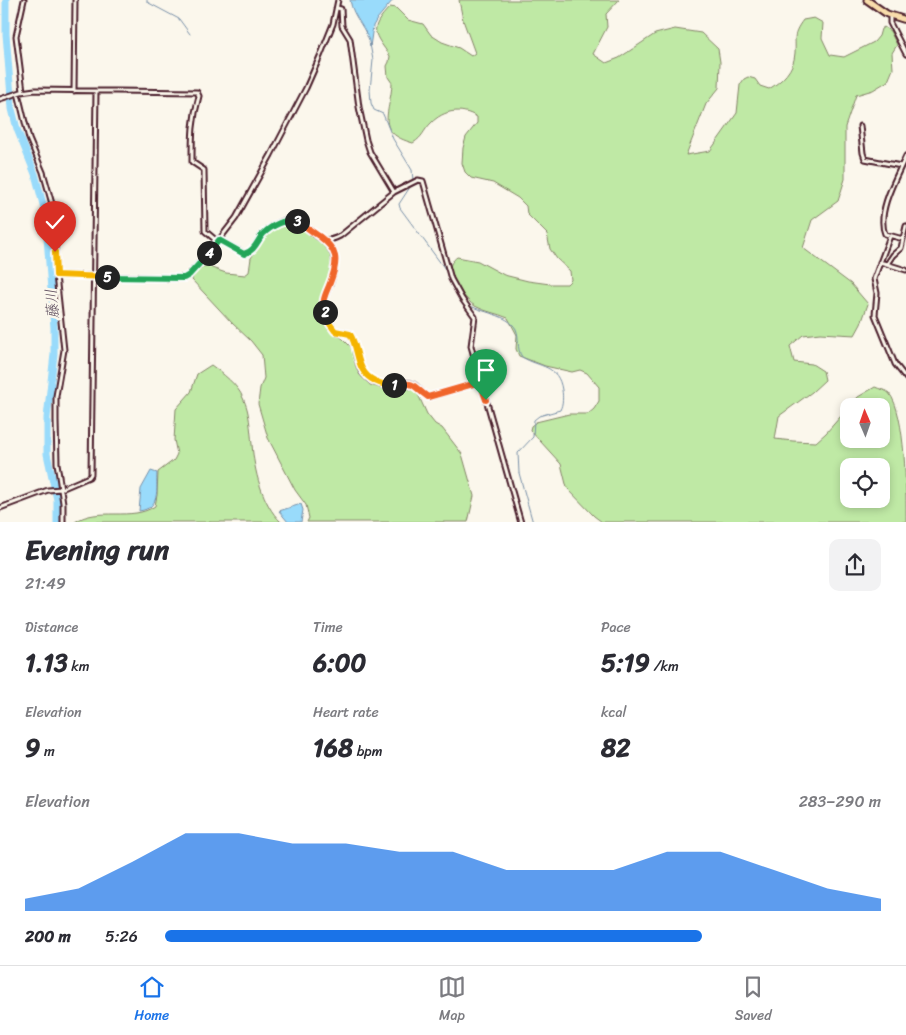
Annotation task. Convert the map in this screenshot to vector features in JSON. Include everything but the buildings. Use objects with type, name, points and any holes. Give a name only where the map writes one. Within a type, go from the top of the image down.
[{"type":"main road","points":[[867,0],[890,15],[906,20]]},
{"type":"street","points":[[23,92],[16,36],[24,0]]},
{"type":"street","points":[[74,91],[75,0]]},
{"type":"street","points":[[56,275],[184,278],[189,275],[219,241],[236,218],[306,88],[321,54],[338,0]]},
{"type":"street","points":[[337,8],[341,9],[342,26],[350,39],[359,107],[366,140],[370,152],[394,192]]},
{"type":"street","points":[[890,15],[890,23],[906,54]]},
{"type":"street","points":[[0,508],[50,490],[60,489],[87,478],[91,474],[96,91]]},
{"type":"street","points":[[0,100],[23,92],[198,92],[199,96],[193,120],[192,162],[204,170],[205,231],[219,241],[244,254],[248,254],[266,231],[286,220],[294,219],[326,241],[334,252],[335,260],[332,277],[323,305],[327,320],[335,331],[350,334],[354,341],[362,371],[369,378],[387,386],[408,382],[414,384],[428,397],[480,382]]},
{"type":"street","points":[[17,93],[29,138],[43,172],[54,211],[56,275],[64,350],[56,396],[57,463],[63,522]]},
{"type":"street","points":[[860,126],[865,159],[901,166]]},
{"type":"street","points":[[902,239],[885,234],[883,229],[884,208],[906,156]]},
{"type":"street","points":[[326,241],[340,236],[394,192],[418,180],[423,181],[451,279],[475,317],[471,346],[521,522]]},
{"type":"street","points":[[887,264],[901,248],[906,226]]},
{"type":"street","points":[[890,236],[874,278],[877,293],[875,315],[895,364],[906,378]]},
{"type":"street","points":[[880,262],[906,270]]},
{"type":"green space","points":[[459,0],[619,0],[606,14],[607,27],[593,54],[606,63],[619,58],[655,34],[675,29],[701,33],[718,49],[720,62],[719,88],[706,104],[686,155],[710,151],[737,113],[740,85],[744,79],[748,77],[755,79],[760,86],[769,89],[790,70],[795,53],[796,33],[803,20],[814,18],[823,23],[822,38],[830,55],[844,57],[874,42],[884,27],[890,31],[897,45],[892,53],[893,69],[888,81],[873,90],[856,95],[845,127],[845,179],[838,201],[812,220],[803,248],[851,284],[868,304],[855,335],[820,333],[803,335],[790,346],[794,362],[812,364],[823,371],[825,380],[779,416],[775,439],[816,442],[840,417],[840,448],[890,448],[890,398],[857,398],[875,387],[888,392],[895,403],[902,435],[906,522],[602,522],[567,488],[561,464],[530,430],[531,426],[536,422],[569,414],[588,414],[599,401],[599,387],[587,373],[580,370],[572,372],[545,366],[519,356],[516,349],[517,335],[508,318],[483,310],[471,303],[456,285],[450,268],[457,257],[478,261],[504,275],[550,284],[567,284],[571,280],[570,271],[557,259],[550,249],[547,234],[527,214],[526,206],[518,198],[493,183],[471,178],[465,172],[462,163],[463,148],[466,137],[477,123],[477,117],[459,111],[441,115],[413,143],[393,133],[387,120],[392,83],[388,77],[387,66],[390,56],[377,36],[376,27],[378,21],[390,7],[396,8],[408,20],[423,24],[431,35],[442,42],[459,48],[471,56],[475,53],[463,20]]},
{"type":"green space","points":[[290,223],[308,231],[324,246],[331,257],[332,268],[323,298],[321,321],[354,350],[361,376],[370,385],[385,389],[405,388],[416,390],[427,414],[435,424],[442,428],[462,454],[474,496],[468,522],[307,522],[309,518],[306,505],[295,490],[268,438],[258,404],[260,388],[264,378],[262,355],[251,341],[192,280],[196,270],[206,266],[226,273],[245,275],[249,272],[251,258],[264,236],[277,224]]},
{"type":"green space","points":[[211,365],[234,384],[241,393],[248,415],[260,486],[274,515],[281,522],[75,522],[84,517],[94,515],[146,511],[155,506],[158,472],[174,460],[177,454],[174,440],[176,409],[191,392],[197,374]]},
{"type":"water","points":[[350,0],[393,0],[373,26],[370,47],[369,40],[354,13]]},
{"type":"water","points":[[151,471],[157,473],[156,497],[151,506],[139,511],[141,489]]},
{"type":"water","points":[[301,504],[303,510],[301,522],[288,522],[279,511]]},
{"type":"waterway","name":"藤川","points":[[6,0],[6,34],[12,109],[17,129],[35,174],[45,212],[54,328],[54,354],[47,418],[47,454],[57,500],[57,522]]},
{"type":"waterway","points":[[147,0],[147,2],[179,19],[190,34]]},
{"type":"waterway","points":[[370,44],[373,60],[370,90],[371,103],[374,110],[383,114],[393,139],[412,170],[413,180]]},
{"type":"waterway","points":[[412,184],[399,204],[400,208],[448,273]]},
{"type":"waterway","points":[[467,304],[501,317],[512,324],[517,332],[519,350],[522,357],[552,371],[557,375],[560,382],[563,398],[560,410],[539,416],[534,420],[533,437],[518,453],[519,473],[533,522]]},
{"type":"route","points":[[55,252],[56,275],[184,278],[189,275],[219,240],[244,254],[248,254],[266,231],[286,220],[294,219],[331,245],[335,260],[334,270],[323,305],[327,320],[335,331],[350,334],[354,341],[362,371],[369,378],[387,386],[408,382],[414,384],[428,397],[480,382],[486,400]]}]
